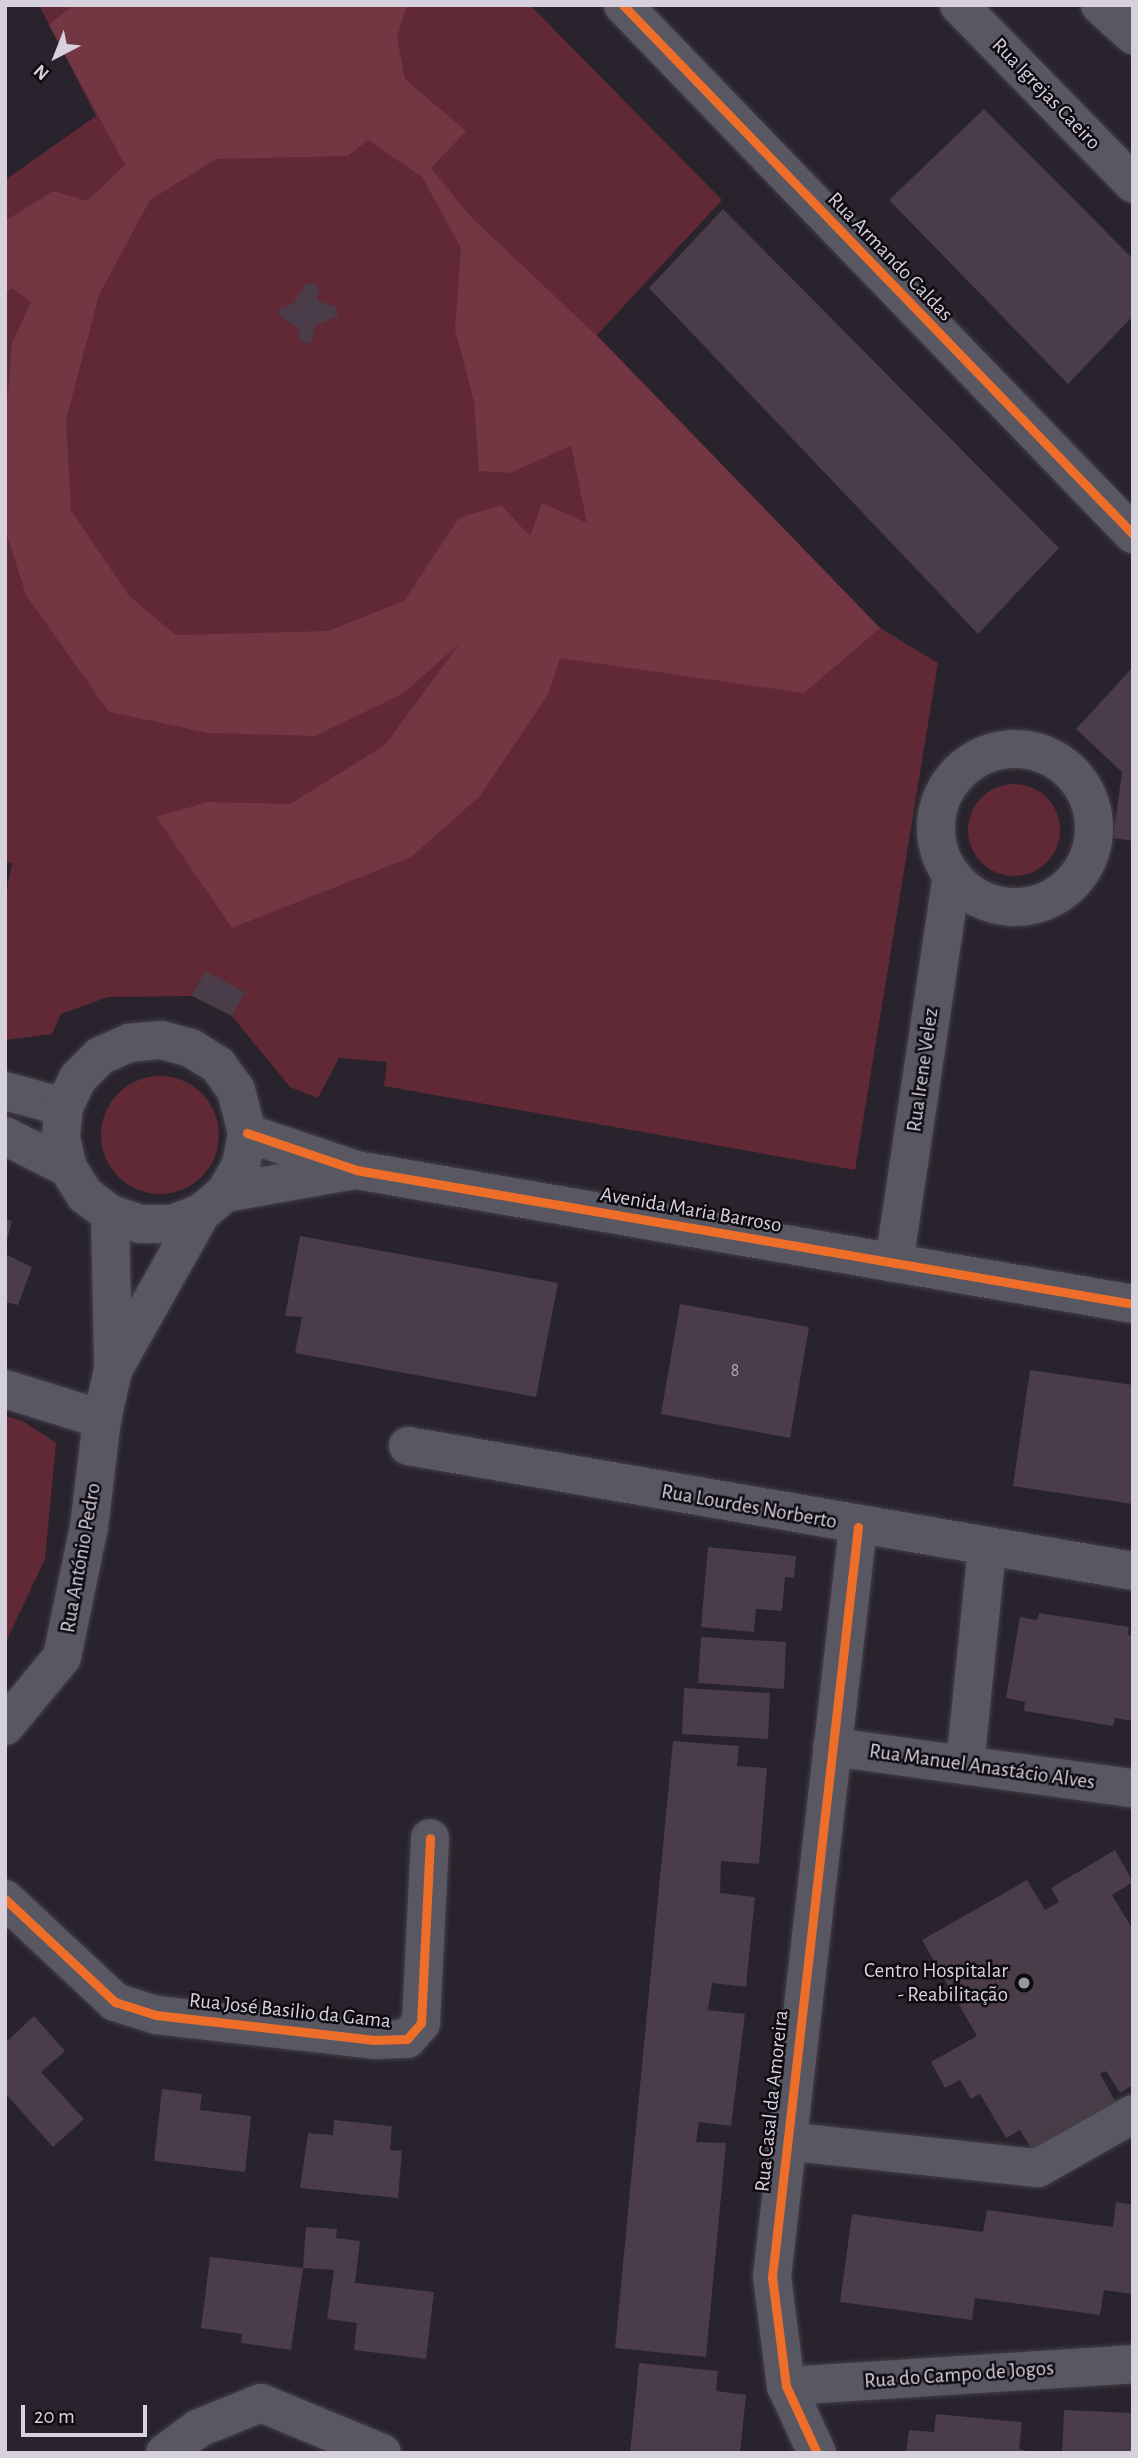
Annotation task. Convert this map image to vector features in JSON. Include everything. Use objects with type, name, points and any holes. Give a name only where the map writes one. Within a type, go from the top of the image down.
[{"type":"street","name":"Rua Armando Caldas","points":[[623,5],[1133,534]]},
{"type":"street","name":"Rua Igrejas Caeiro","points":[[959,5],[1133,183]]},
{"type":"street","points":[[1100,5],[1133,35]]},
{"type":"street","points":[[1014,748],[1043,754],[1068,769],[1086,792],[1095,820],[1092,850],[1079,876],[1058,896],[1031,906],[1001,906],[974,896],[952,876],[939,850],[935,821],[943,793],[961,770],[985,754],[1014,748]]},
{"type":"street","name":"Rua Irene Velez","points":[[894,1263],[952,876]]},
{"type":"street","name":"Avenida Maria Barroso","points":[[213,1203],[241,1165],[247,1133],[236,1090],[218,1065],[191,1048],[161,1040],[129,1043],[100,1056],[78,1078],[64,1107],[61,1138],[68,1168],[85,1195],[110,1214],[140,1224],[172,1224],[213,1203],[356,1170]]},
{"type":"street","points":[[5,1091],[64,1107]]},
{"type":"street","name":"Avenida Maria Barroso","points":[[247,1133],[356,1170],[1133,1304]]},
{"type":"street","name":"Avenida Maria Barroso","points":[[5,1136],[68,1168]]},
{"type":"street","name":"Rua António Pedro","points":[[113,1370],[213,1203]]},
{"type":"street","name":"Rua António Pedro","points":[[5,1726],[62,1657],[89,1527],[102,1419],[113,1370],[110,1214]]},
{"type":"street","points":[[5,1389],[102,1419]]},
{"type":"street","name":"Rua Lourdes Norberto","points":[[408,1446],[858,1527],[1133,1571]]},
{"type":"street","name":"Rua Casal da Amoreira","points":[[817,2453],[786,2386],[772,2277],[784,2141],[858,1527]]},
{"type":"street","points":[[965,1765],[987,1548]]},
{"type":"street","name":"Rua Manuel Anastácio Alves","points":[[832,1747],[1133,1788]]},
{"type":"street","name":"Rua José Basilio da Gama","points":[[5,1899],[115,2002],[156,2015],[375,2040],[407,2039],[421,2023],[430,1838]]},
{"type":"street","points":[[784,2141],[1038,2168],[1133,2113]]},
{"type":"street","name":"Rua do Campo de Jogos","points":[[786,2386],[1133,2364]]},
{"type":"street","points":[[165,2453],[199,2428],[261,2403],[382,2453]]},
{"type":"shaded area","points":[[39,5],[530,5],[722,200],[597,335],[880,628],[938,663],[855,1170],[384,1086],[387,1062],[339,1058],[318,1098],[290,1087],[232,1016],[192,996],[108,997],[61,1014],[52,1034],[5,1040],[5,899],[12,863],[5,862],[5,180],[96,116]]},
{"type":"shaded area","points":[[73,5],[407,5],[397,37],[405,79],[466,131],[431,168],[471,217],[596,335],[880,628],[804,693],[560,658],[548,695],[479,797],[411,857],[232,928],[156,817],[208,802],[290,804],[385,745],[460,643],[404,693],[315,736],[209,733],[109,712],[26,595],[5,529],[5,427],[12,343],[31,302],[12,288],[5,293],[5,221],[53,191],[87,201],[125,165],[49,25]],"holes":[[[368,140],[422,177],[461,248],[455,329],[474,402],[479,471],[509,473],[571,446],[587,523],[542,503],[530,536],[501,505],[459,518],[404,601],[328,631],[176,635],[129,596],[71,510],[66,420],[99,295],[150,200],[216,159],[348,156]]]},
{"type":"shaded area","points":[[1014,784],[1032,788],[1046,798],[1056,812],[1060,830],[1056,848],[1046,862],[1032,872],[1014,876],[996,872],[982,862],[972,848],[968,830],[972,812],[982,798],[996,788]]},
{"type":"shaded area","points":[[160,1076],[183,1080],[202,1093],[215,1112],[219,1135],[215,1158],[202,1177],[183,1190],[160,1194],[137,1190],[118,1177],[105,1158],[101,1135],[105,1112],[118,1093],[137,1080]]},
{"type":"shaded area","points":[[5,1416],[23,1421],[56,1443],[45,1559],[5,1644]]},
{"type":"building","points":[[984,109],[1133,259],[1133,316],[1068,384],[889,200]]},
{"type":"building","points":[[723,209],[1059,548],[978,634],[649,288]]},
{"type":"building","points":[[314,283],[319,288],[317,300],[337,308],[338,316],[314,326],[313,340],[307,344],[298,338],[300,329],[278,315],[280,308],[293,304],[306,284]]},
{"type":"building","points":[[1133,667],[1133,841],[1113,838],[1122,772],[1076,729]]},
{"type":"building","points":[[205,971],[245,992],[232,1016],[192,996]]},
{"type":"building","points":[[5,1219],[12,1221],[6,1244],[5,1244]]},
{"type":"building","points":[[300,1236],[558,1283],[536,1397],[295,1353],[302,1317],[285,1316]]},
{"type":"building","points":[[5,1254],[32,1267],[18,1305],[5,1302]]},
{"type":"building","points":[[680,1304],[809,1327],[790,1438],[661,1414]]},
{"type":"building","points":[[1030,1370],[1133,1385],[1133,1504],[1013,1486]]},
{"type":"building","points":[[708,1547],[796,1556],[794,1578],[785,1577],[782,1611],[756,1609],[754,1632],[701,1627]]},
{"type":"building","points":[[1039,1613],[1129,1627],[1128,1635],[1133,1636],[1133,1721],[1115,1718],[1113,1726],[1024,1711],[1025,1702],[1006,1698],[1020,1617],[1037,1620]]},
{"type":"building","points":[[701,1637],[786,1642],[784,1689],[698,1683]]},
{"type":"building","points":[[684,1688],[770,1693],[768,1739],[682,1734]]},
{"type":"building","points":[[673,1741],[739,1746],[737,1766],[767,1768],[759,1864],[721,1861],[720,1893],[755,1897],[746,1987],[712,1983],[708,2010],[745,2014],[731,2126],[699,2122],[696,2142],[726,2143],[706,2357],[615,2348]]},
{"type":"building","points":[[1115,1850],[1133,1882],[1112,1895],[1133,1930],[1133,2085],[1120,2093],[1106,2071],[1100,2074],[1117,2104],[1033,2152],[1020,2130],[1006,2138],[980,2094],[971,2099],[960,2080],[945,2088],[931,2062],[977,2036],[922,1940],[1027,1880],[1045,1910],[1059,1902],[1051,1888]]},
{"type":"building","points":[[34,2016],[65,2051],[41,2072],[84,2119],[53,2147],[5,2093],[5,2043]]},
{"type":"building","points":[[162,2089],[202,2094],[200,2110],[251,2116],[245,2172],[154,2161]]},
{"type":"building","points":[[334,2120],[392,2126],[390,2150],[402,2151],[398,2198],[300,2188],[308,2133],[333,2135]]},
{"type":"building","points":[[1116,2202],[1133,2205],[1133,2294],[1104,2290],[1100,2315],[975,2298],[972,2320],[840,2302],[852,2214],[983,2232],[987,2210],[1113,2227]]},
{"type":"building","points":[[306,2227],[337,2229],[336,2238],[360,2241],[355,2283],[434,2292],[426,2359],[354,2350],[357,2323],[327,2319],[334,2270],[303,2268]]},
{"type":"building","points":[[210,2257],[303,2268],[291,2350],[241,2343],[242,2334],[201,2328]]},
{"type":"building","points":[[639,2363],[718,2371],[716,2391],[746,2395],[740,2453],[630,2453]]},
{"type":"building","points":[[1064,2410],[1133,2413],[1133,2453],[1062,2453]]},
{"type":"building","points":[[936,2414],[1022,2422],[1019,2449],[1037,2453],[906,2453],[909,2430],[934,2432]]},
{"type":"cycle path","points":[[623,5],[1133,534]]},
{"type":"cycle path","points":[[247,1133],[356,1170],[1133,1304]]},
{"type":"cycle path","points":[[817,2453],[786,2386],[772,2277],[858,1527]]},
{"type":"cycle path","points":[[5,1899],[115,2002],[156,2015],[375,2040],[407,2039],[421,2023],[430,1838]]},
{"type":"place","name":"Centro Hospitalar - Reabilitação","points":[[1024,1983]]}]
